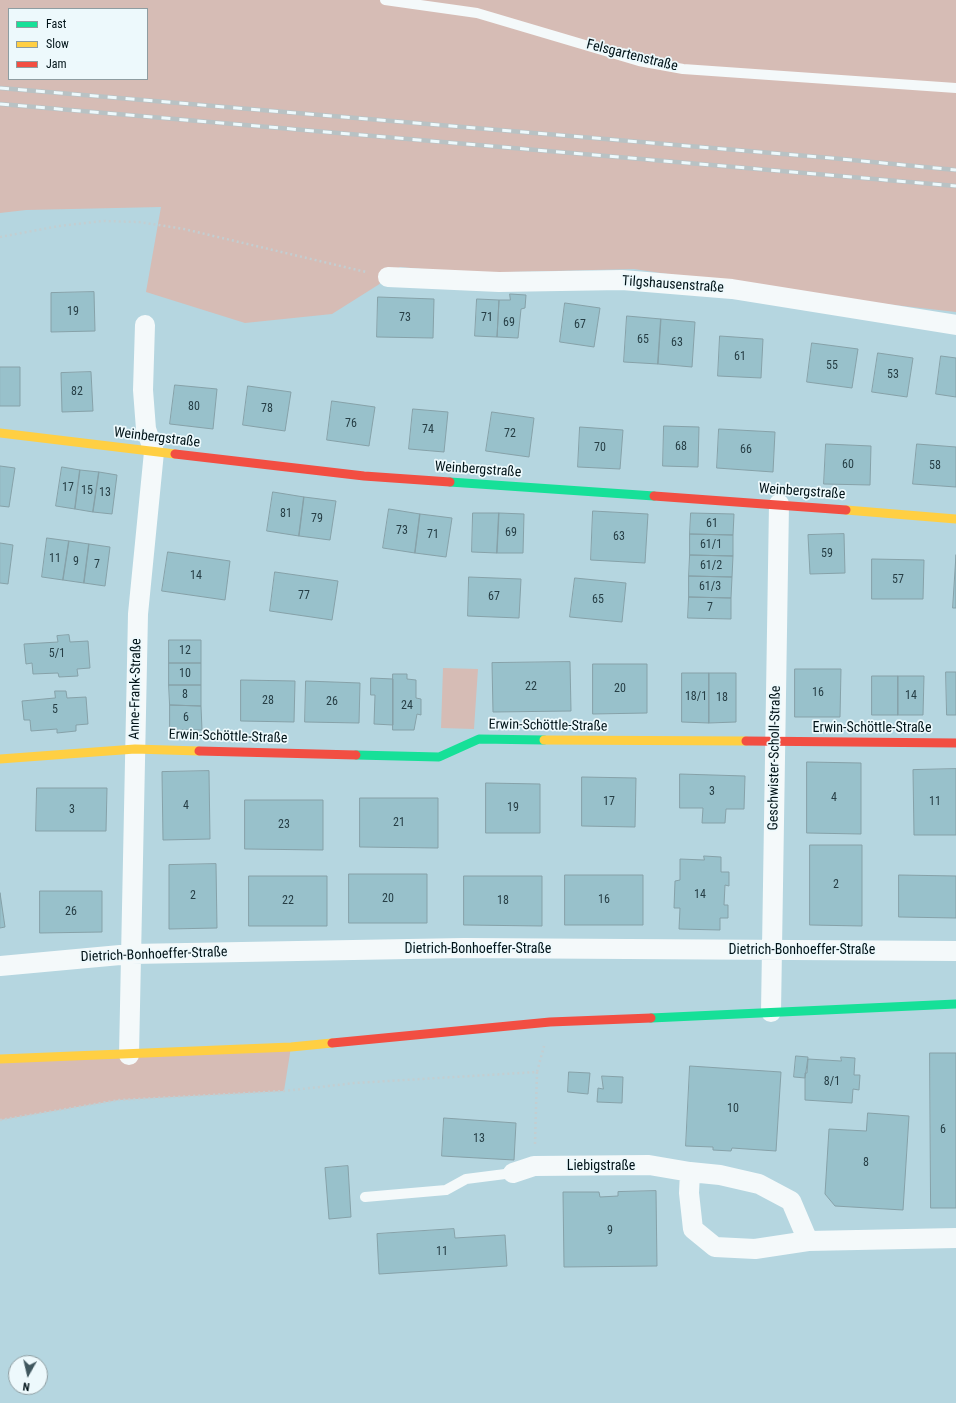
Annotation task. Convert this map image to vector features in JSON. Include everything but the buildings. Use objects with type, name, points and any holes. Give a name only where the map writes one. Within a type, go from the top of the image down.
[{"type":"street","name":"Tilgshausenstraße","points":[[388,277],[499,282],[622,280],[732,289],[956,324]]},
{"type":"street","name":"Anne-Frank-Straße","points":[[129,1055],[138,614],[154,452],[146,429],[144,398],[144,325]]},
{"type":"street","name":"Weinbergstraße","points":[[0,433],[364,476],[779,504],[956,518]]},
{"type":"street","name":"Geschwister-Scholl-Straße","points":[[771,1012],[779,504]]},
{"type":"street","name":"Erwin-Schöttle-Straße","points":[[0,759],[135,749],[439,757],[479,739],[956,743]]},
{"type":"street","name":"Dietrich-Bonhoeffer-Straße","points":[[0,966],[131,954],[464,948],[956,951]]},
{"type":"street","points":[[0,1059],[129,1055],[291,1047],[550,1022],[956,1004]]},
{"type":"street","name":"Liebigstraße","points":[[513,1173],[534,1166],[649,1166],[720,1175],[759,1184],[791,1201],[808,1241]]},
{"type":"street","points":[[690,1172],[689,1193],[693,1229],[716,1247],[755,1249],[808,1241],[956,1238]]},
{"type":"lane","name":"Felsgartenstraße","points":[[385,0],[478,13],[639,61],[683,69],[956,88]]},
{"type":"lane","points":[[365,1197],[446,1190],[466,1179],[513,1173]]},
{"type":"path","points":[[0,237],[59,226],[103,221],[139,222],[184,229],[285,254],[388,277]]},
{"type":"path","points":[[534,1166],[537,1072],[550,1022]]},
{"type":"path","points":[[0,1120],[119,1100],[284,1092],[355,1083],[537,1072]]},
{"type":"shaded area","points":[[0,0],[956,0],[956,312],[816,296],[634,269],[467,273],[400,267],[378,285],[332,314],[245,323],[146,292],[161,207],[26,210],[0,213]]},
{"type":"shaded area","points":[[443,668],[478,669],[474,729],[441,728]]},
{"type":"shaded area","points":[[291,1047],[284,1091],[119,1100],[0,1120],[0,1059]]},
{"type":"railway","points":[[0,88],[831,158],[956,170]]},
{"type":"railway","points":[[0,104],[956,186]]},
{"type":"traffic: fast","points":[[450,482],[654,496]]},
{"type":"traffic: fast","points":[[356,755],[439,757],[479,739],[544,740]]},
{"type":"traffic: fast","points":[[651,1018],[956,1004]]},
{"type":"traffic: slow","points":[[0,433],[175,454]]},
{"type":"traffic: slow","points":[[846,510],[956,519]]},
{"type":"traffic: slow","points":[[544,740],[746,741]]},
{"type":"traffic: slow","points":[[0,759],[135,749],[199,751]]},
{"type":"traffic: slow","points":[[0,1059],[291,1047],[332,1043]]},
{"type":"traffic: jam","points":[[175,454],[364,476],[450,482]]},
{"type":"traffic: jam","points":[[654,496],[846,510]]},
{"type":"traffic: jam","points":[[746,741],[956,743]]},
{"type":"traffic: jam","points":[[199,751],[356,755]]},
{"type":"traffic: jam","points":[[332,1043],[550,1022],[651,1018]]}]
